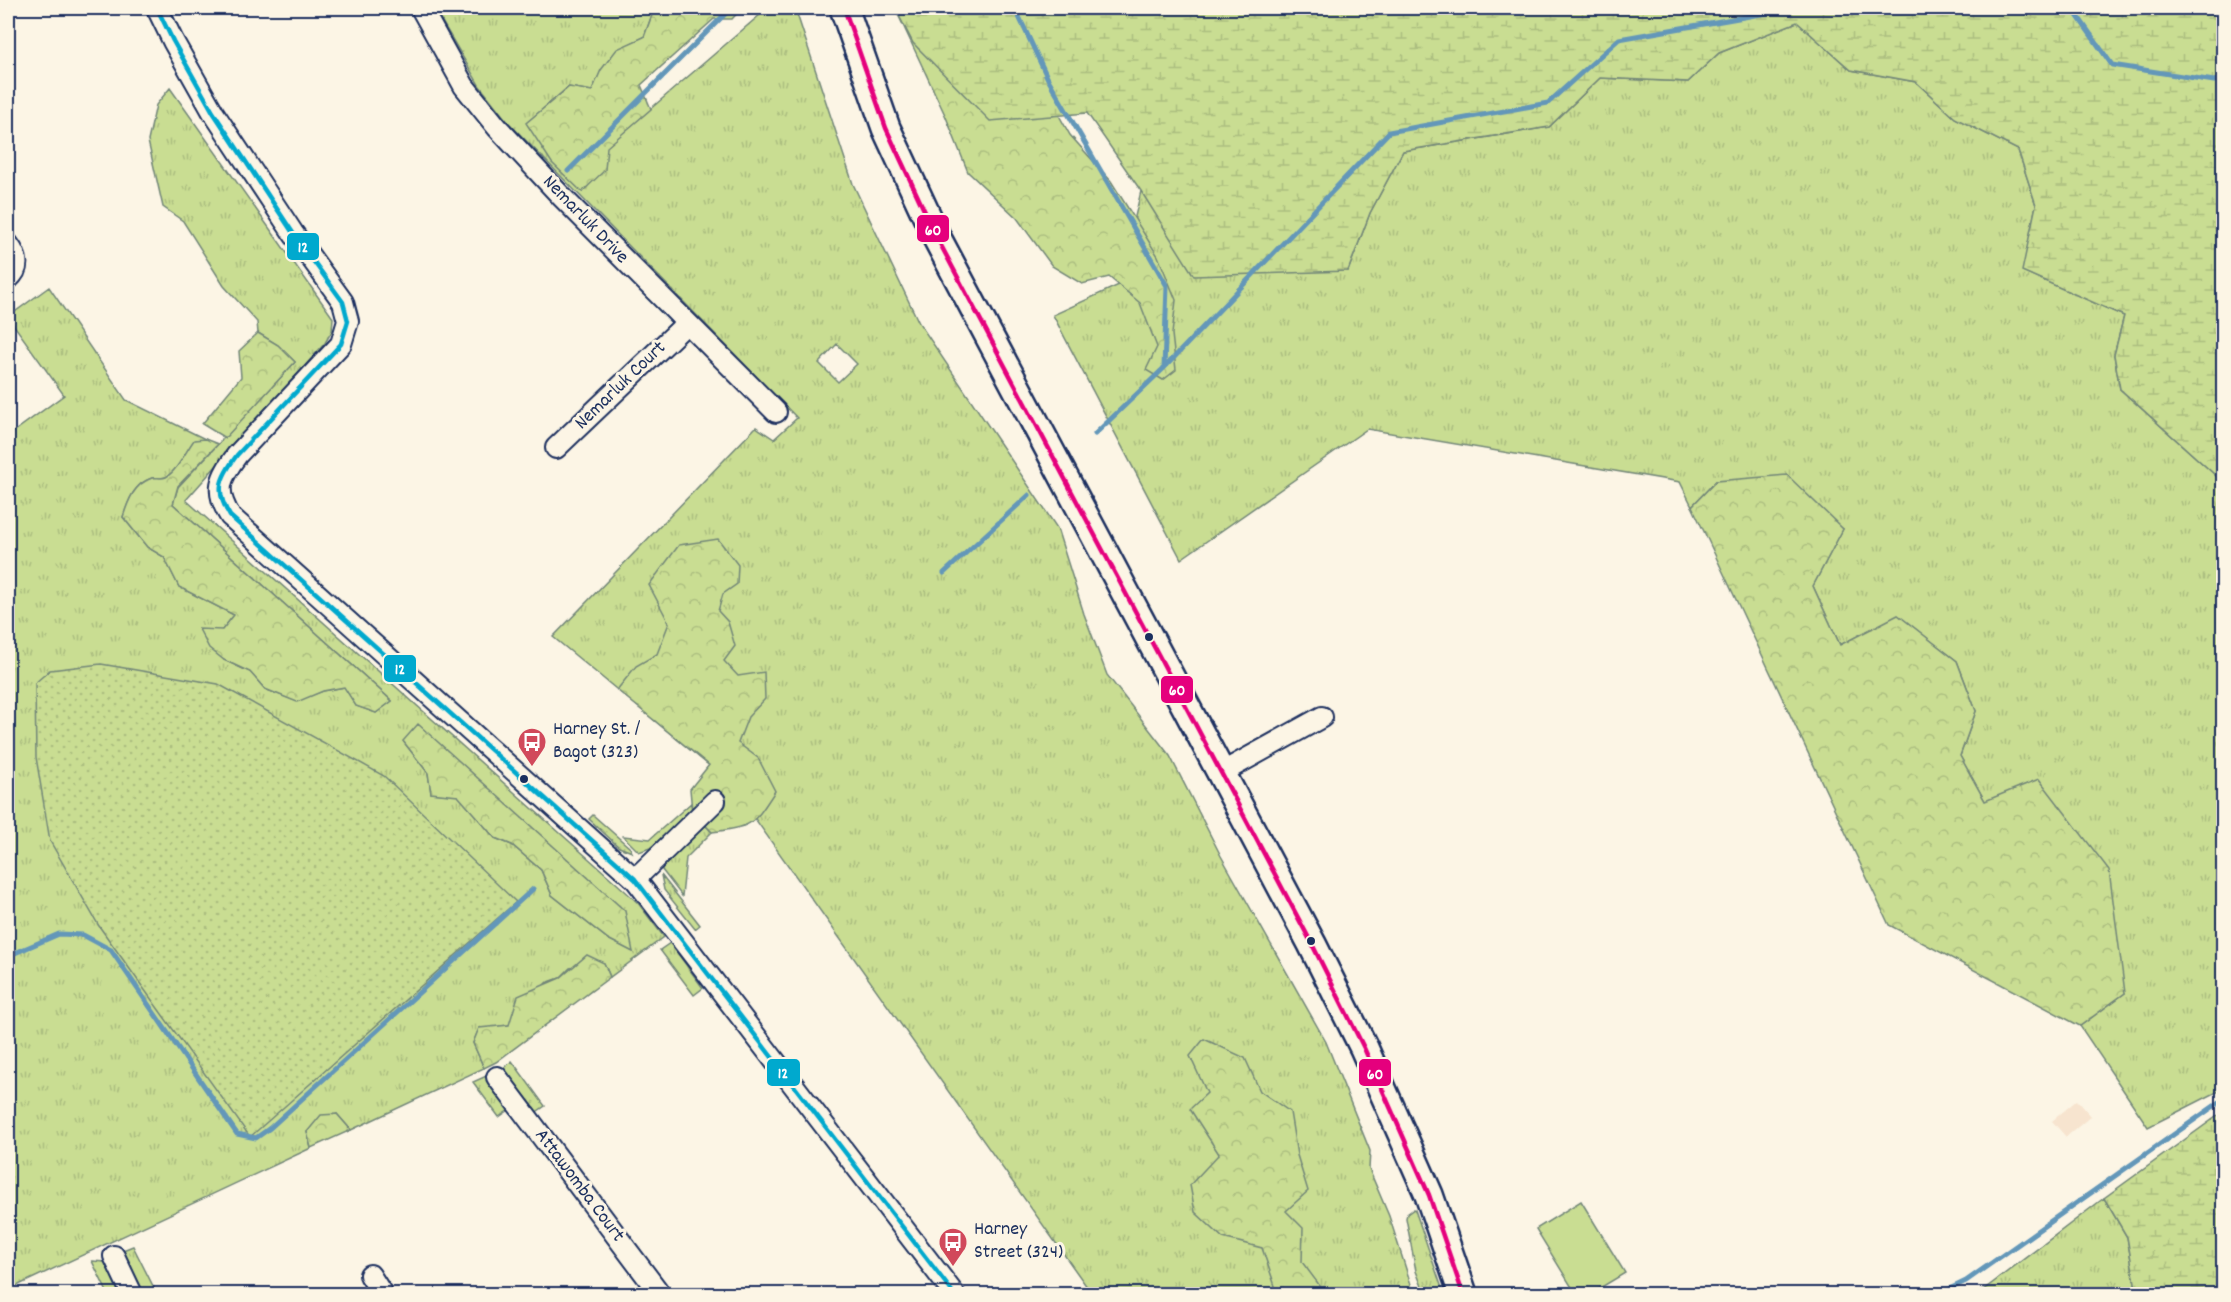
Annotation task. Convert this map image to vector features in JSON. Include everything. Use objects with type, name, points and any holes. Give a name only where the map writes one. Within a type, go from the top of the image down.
[{"type":"street","points":[[157,8],[213,112],[292,233],[344,302],[348,321],[341,344],[237,455],[223,474],[220,491],[223,505],[230,516],[254,539],[635,879],[954,1294]]},
{"type":"street","name":"Nemarluk Drive","points":[[421,8],[464,86],[497,127],[562,197],[776,412]]},
{"type":"street","points":[[844,8],[886,128],[937,238],[1312,944],[1364,1048],[1429,1195],[1463,1294]]},
{"type":"street","points":[[8,243],[17,265],[16,270],[8,279]]},
{"type":"street","name":"Nemarluk Court","points":[[556,448],[687,323]]},
{"type":"street","points":[[1221,773],[1322,717]]},
{"type":"street","points":[[635,879],[715,801]]},
{"type":"street","name":"Attawomba Court","points":[[497,1077],[660,1294]]},
{"type":"street","points":[[114,1256],[132,1294]]},
{"type":"street","points":[[370,1275],[382,1294]]},
{"type":"shaded area","points":[[2077,1100],[2091,1116],[2066,1137],[2052,1121]]},
{"type":"green space","points":[[434,8],[658,8],[652,15],[644,37],[611,57],[601,71],[592,91],[568,87],[527,123],[604,170],[606,147],[768,8],[795,8],[853,184],[919,323],[1057,528],[1084,614],[1107,675],[1170,756],[1221,856],[1326,1042],[1370,1151],[1369,1169],[1389,1216],[1414,1294],[1092,1294],[729,782],[553,637],[756,427],[774,439],[797,418],[508,122],[479,85]],"holes":[[[837,344],[857,364],[838,382],[819,363]]]},
{"type":"green space","points":[[658,8],[742,8],[732,19],[714,19],[641,85],[651,109],[607,147],[605,170],[582,192],[552,163],[526,123],[569,87],[592,91],[601,70],[617,49],[644,37],[652,15]]},
{"type":"green space","points":[[895,8],[1028,60],[1070,135],[1111,181],[1158,256],[1176,300],[1172,334],[1176,370],[1163,380],[1146,370],[1157,347],[1140,303],[1109,277],[1082,284],[1052,266],[1017,218],[968,172],[946,117]]},
{"type":"green space","points":[[895,8],[2223,8],[2223,482],[2120,389],[2114,355],[2124,316],[2022,271],[2036,205],[2018,150],[1955,118],[1916,82],[1851,70],[1797,22],[1719,53],[1688,82],[1600,78],[1549,127],[1403,151],[1370,213],[1348,271],[1194,276],[1141,191],[1087,113],[990,121],[913,43]]},
{"type":"green space","points":[[1797,22],[1851,70],[1916,82],[1955,118],[2018,150],[2036,205],[2023,271],[2124,316],[2114,355],[2120,389],[2223,482],[2223,1089],[2148,1127],[2080,1026],[2125,993],[1985,801],[1960,756],[1976,711],[1957,661],[1898,616],[1840,645],[1813,586],[1843,529],[1716,481],[1692,506],[1680,482],[1367,429],[1181,559],[1053,315],[1119,285],[1141,191],[1348,271],[1370,213],[1403,151],[1549,127],[1600,78],[1688,82],[1719,53]]},
{"type":"green space","points":[[170,88],[333,318],[332,331],[325,343],[186,500],[624,890],[638,903],[664,937],[610,977],[604,963],[570,968],[560,978],[546,983],[509,1025],[479,1029],[473,1043],[484,1068],[351,1130],[337,1114],[307,1132],[311,1148],[8,1290],[8,436],[64,395],[8,317],[49,287],[126,400],[205,439],[194,441],[170,474],[164,478],[152,478],[140,484],[127,505],[123,517],[147,547],[164,557],[179,587],[234,615],[222,630],[224,660],[250,672],[265,689],[296,701],[323,691],[345,687],[356,706],[376,713],[392,701],[173,504],[178,487],[295,362],[278,345],[258,333],[257,322],[224,286],[183,221],[163,207],[148,141],[156,105]],"holes":[[[403,741],[632,951],[608,939],[552,895],[541,870],[512,845],[495,838],[458,795],[431,793],[428,773]]]},
{"type":"green space","points":[[258,333],[278,345],[295,362],[225,438],[202,424],[241,377],[239,351]]},
{"type":"green space","points":[[205,439],[218,444],[178,486],[173,504],[392,701],[376,713],[356,706],[344,687],[323,691],[297,702],[265,689],[250,672],[224,660],[209,648],[199,629],[222,630],[234,615],[179,587],[164,557],[147,547],[123,517],[130,499],[141,484],[152,478],[166,477],[178,466],[194,440]]},
{"type":"green space","points":[[1787,475],[1843,529],[1813,586],[1840,645],[1898,615],[1957,661],[1976,711],[1960,756],[1985,801],[2039,779],[2109,870],[2125,993],[2080,1026],[1889,925],[1692,506],[1716,481]]},
{"type":"green space","points":[[718,539],[738,565],[737,584],[723,594],[718,611],[728,622],[735,646],[724,661],[738,676],[764,672],[765,699],[748,717],[738,743],[758,758],[775,791],[751,822],[744,826],[712,832],[692,811],[690,789],[709,765],[617,690],[636,666],[657,654],[669,623],[649,585],[679,545]]},
{"type":"green space","points":[[101,664],[218,684],[384,776],[516,902],[250,1137],[99,926],[50,841],[36,757],[35,683],[50,670]]},
{"type":"green space","points":[[418,724],[625,911],[633,952],[608,939],[552,895],[541,870],[512,845],[495,838],[458,796],[431,793],[428,773],[403,741]]},
{"type":"green space","points":[[691,803],[692,811],[650,848],[639,852],[623,836],[650,839]]},
{"type":"green space","points":[[593,815],[632,852],[619,847],[589,819]]},
{"type":"green space","points":[[704,824],[712,832],[686,858],[682,896],[662,870],[664,862]]},
{"type":"green space","points":[[661,875],[700,925],[695,929],[664,890]]},
{"type":"green space","points":[[670,943],[703,988],[694,995],[660,950]]},
{"type":"green space","points":[[587,955],[604,963],[610,977],[496,1062],[484,1068],[473,1043],[479,1028],[509,1025],[518,996],[560,978]]},
{"type":"green space","points":[[1204,1039],[1245,1058],[1260,1091],[1290,1112],[1297,1155],[1308,1191],[1286,1211],[1303,1228],[1302,1262],[1320,1286],[1317,1294],[1267,1294],[1275,1286],[1262,1248],[1223,1238],[1195,1212],[1190,1185],[1219,1154],[1190,1109],[1207,1093],[1190,1056]]},
{"type":"green space","points":[[512,1061],[545,1106],[535,1113],[504,1071],[487,1081],[509,1110],[499,1117],[473,1082],[502,1069]]},
{"type":"green space","points":[[2223,1112],[2223,1294],[2137,1294],[2127,1237],[2104,1198]]},
{"type":"green space","points":[[337,1114],[351,1130],[311,1148],[307,1132],[321,1115]]},
{"type":"green space","points":[[2104,1198],[2127,1237],[2137,1294],[1978,1294]]},
{"type":"green space","points":[[1581,1201],[1625,1273],[1590,1294],[1576,1294],[1536,1229]]},
{"type":"green space","points":[[1414,1209],[1444,1294],[1425,1294],[1416,1271],[1406,1218],[1407,1214]]},
{"type":"green space","points":[[133,1246],[154,1288],[143,1293],[123,1250]]},
{"type":"green space","points":[[92,1261],[105,1262],[121,1294],[108,1294]]},
{"type":"waterway","points":[[568,171],[731,8]]},
{"type":"waterway","points":[[1015,8],[1048,79],[1167,286],[1164,368],[1095,434]]},
{"type":"waterway","points":[[1164,368],[1389,132],[1548,103],[1619,39],[1795,8]]},
{"type":"waterway","points":[[2072,8],[2112,65],[2214,81],[2224,78]]},
{"type":"waterway","points":[[944,573],[1029,495]]},
{"type":"waterway","points":[[8,956],[59,934],[83,935],[111,950],[237,1134],[256,1138],[270,1128],[533,889]]},
{"type":"waterway","points":[[1939,1294],[1966,1281],[2224,1099]]},
{"type":"transit line","name":"12","points":[[157,8],[213,112],[293,233],[343,302],[348,321],[341,344],[237,455],[226,471],[221,491],[230,516],[635,879],[954,1294]]},
{"type":"transit line","name":"60","points":[[844,8],[886,128],[937,238],[1312,944],[1364,1048],[1429,1195],[1463,1294]]},
{"type":"place","name":"Harney St. / Bagot (323)","points":[[532,768]]},
{"type":"place","name":"Harney Street (324)","points":[[953,1268]]}]
